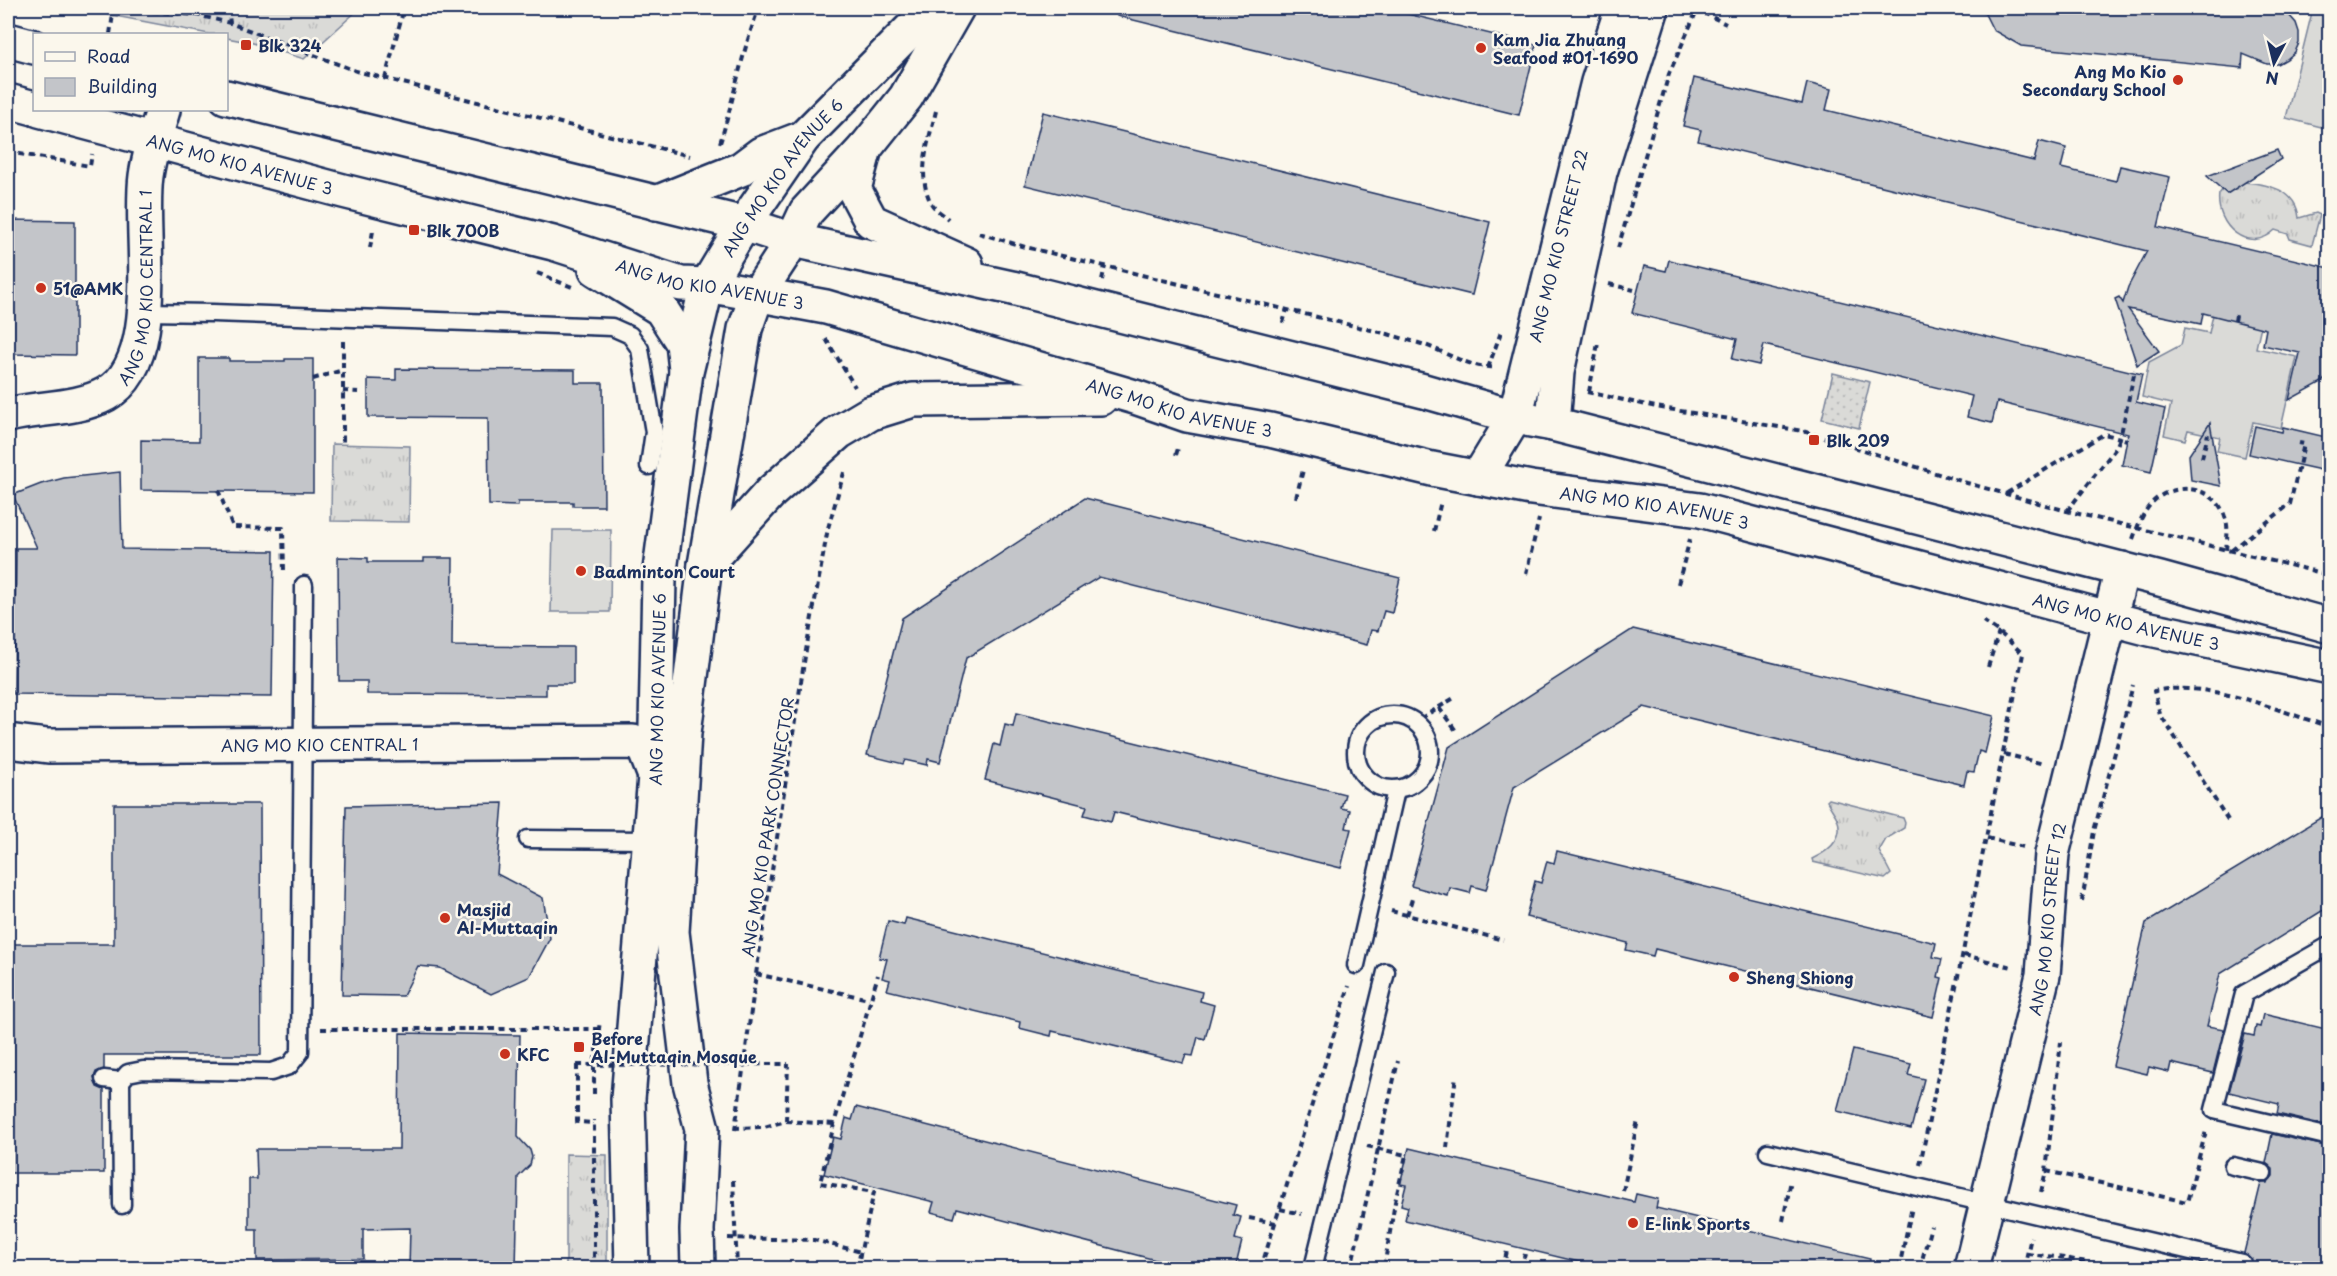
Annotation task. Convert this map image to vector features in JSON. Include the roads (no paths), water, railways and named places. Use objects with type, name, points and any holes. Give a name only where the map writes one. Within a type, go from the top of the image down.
[{"type":"main road","name":"ANG MO KIO AVENUE 6","points":[[632,1269],[627,1099],[655,776],[645,734],[659,578],[686,372],[707,285],[744,224],[804,138],[916,24],[923,8]]},
{"type":"main road","name":"ANG MO KIO AVENUE 6","points":[[698,1269],[697,1230],[702,1129],[690,1083],[672,932],[684,733],[705,565],[745,329],[757,295],[794,240],[806,212],[866,147],[906,97],[957,8]]},
{"type":"main road","name":"ANG MO KIO STREET 22","points":[[1478,478],[1515,417],[1595,93],[1622,8]]},
{"type":"main road","name":"ANG MO KIO STREET 22","points":[[1553,424],[1557,372],[1598,182],[1652,8]]},
{"type":"main road","points":[[8,40],[33,46]]},
{"type":"main road","points":[[228,97],[744,224],[794,240],[1012,288],[1424,391],[1515,417],[1553,424],[2122,569],[2330,626]]},
{"type":"main road","name":"ANG MO KIO AVENUE 3","points":[[8,101],[33,108]]},
{"type":"main road","name":"ANG MO KIO AVENUE 3","points":[[44,111],[343,191],[553,243],[681,284],[707,285],[826,307],[1135,397],[1187,415],[1270,430],[1531,488],[1700,510],[2150,629],[2330,667]]},
{"type":"main road","name":"ANG MO KIO CENTRAL 1","points":[[8,415],[88,402],[108,393],[119,384],[137,352],[145,312],[146,177],[163,111]]},
{"type":"main road","points":[[656,203],[741,169],[761,154],[804,138]]},
{"type":"main road","points":[[866,147],[854,189],[871,221],[1012,288]]},
{"type":"main road","points":[[553,243],[661,309],[683,343],[686,372]]},
{"type":"main road","points":[[705,565],[771,492],[839,432],[870,413],[913,400],[1135,397]]},
{"type":"main road","points":[[1871,555],[1884,508]]},
{"type":"main road","name":"ANG MO KIO STREET 12","points":[[1971,1269],[1989,1204],[2043,975],[2052,854],[2122,569]]},
{"type":"main road","name":"ANG MO KIO CENTRAL 1","points":[[8,741],[48,746],[304,744],[645,734]]},
{"type":"lane","points":[[145,312],[612,327],[630,335],[640,349],[654,432],[649,466]]},
{"type":"lane","points":[[122,1205],[121,1081],[128,1073],[142,1062],[271,1072],[289,1066],[300,1052],[304,585]]},
{"type":"lane","points":[[1390,714],[1410,719],[1425,732],[1431,750],[1427,770],[1414,784],[1396,790],[1376,786],[1361,773],[1355,754],[1359,735],[1372,720],[1390,714]]},
{"type":"lane","points":[[1356,965],[1396,790]]},
{"type":"lane","points":[[528,840],[648,840]]},
{"type":"lane","points":[[2330,945],[2244,994],[2214,1110],[2330,1137]]},
{"type":"lane","points":[[1313,1269],[1386,972]]},
{"type":"lane","points":[[104,1079],[121,1081]]},
{"type":"lane","points":[[1768,1152],[1989,1204],[2210,1262],[2242,1263]]},
{"type":"lane","points":[[2233,1166],[2263,1173]]},
{"type":"place","name":"Blk 324","points":[[246,45]]},
{"type":"place","name":"Kam Jia Zhuang Seafood #01-1690","points":[[1481,48]]},
{"type":"place","name":"Ang Mo Kio Secondary School","points":[[2178,80]]},
{"type":"place","name":"Blk 700B","points":[[414,230]]},
{"type":"place","name":"51@AMK","points":[[41,288]]},
{"type":"place","name":"Blk 209","points":[[1814,440]]},
{"type":"place","name":"Badminton Court","points":[[581,571]]},
{"type":"place","name":"Masjid Al-Muttaqin","points":[[445,918]]},
{"type":"place","name":"Sheng Shiong","points":[[1734,977]]},
{"type":"place","name":"Before Al-Muttaqin Mosque","points":[[579,1047]]},
{"type":"place","name":"KFC","points":[[505,1054]]},
{"type":"place","name":"E-link Sports","points":[[1633,1223]]}]
